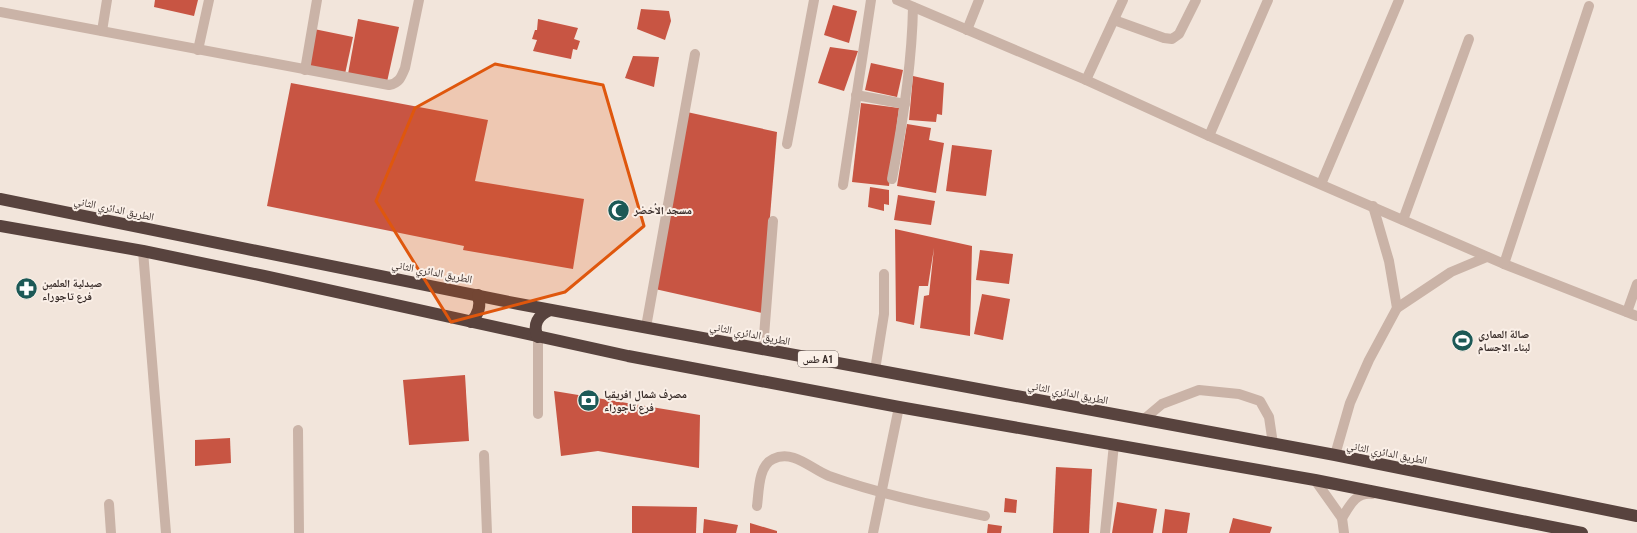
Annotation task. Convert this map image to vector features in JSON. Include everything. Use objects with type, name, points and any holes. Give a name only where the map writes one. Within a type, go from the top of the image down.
[{"type":"highway","name":"الطريق الدائري الثاني","points":[[0,199],[550,310],[1273,444],[1637,516]]},
{"type":"highway","points":[[0,226],[143,251],[264,276],[635,358],[1315,480],[1582,533]]},
{"type":"highway","points":[[471,322],[479,311],[480,305],[478,295]]},
{"type":"highway","points":[[538,337],[535,328],[538,319],[544,312],[550,310]]},
{"type":"highway","points":[[1512,519],[1537,533]]},
{"type":"street","points":[[102,31],[107,0]]},
{"type":"street","points":[[198,50],[209,0]]},
{"type":"street","points":[[305,70],[317,0]]},
{"type":"street","points":[[0,12],[390,85],[397,83],[405,68],[418,0]]},
{"type":"street","points":[[787,144],[814,0]]},
{"type":"street","points":[[844,185],[871,0]]},
{"type":"street","points":[[897,0],[1086,80],[1209,136],[1504,264],[1637,316]]},
{"type":"street","points":[[967,30],[979,0]]},
{"type":"street","points":[[1086,80],[1123,0]]},
{"type":"street","points":[[1114,20],[1164,38],[1172,38],[1179,34],[1196,0]]},
{"type":"street","points":[[1209,136],[1268,0]]},
{"type":"street","points":[[1321,184],[1399,0]]},
{"type":"street","points":[[1504,264],[1589,6]]},
{"type":"street","points":[[892,179],[905,104],[913,42],[913,7]]},
{"type":"street","points":[[1403,220],[1469,39]]},
{"type":"street","points":[[646,327],[695,54]]},
{"type":"street","points":[[856,95],[905,104]]},
{"type":"street","points":[[1373,206],[1392,273],[1397,308]]},
{"type":"street","points":[[763,349],[773,221]]},
{"type":"street","points":[[143,251],[166,533]]},
{"type":"street","points":[[1335,456],[1350,403],[1369,360],[1397,308],[1451,272],[1488,257]]},
{"type":"street","points":[[875,370],[884,314],[884,274]]},
{"type":"street","points":[[1627,312],[1637,284]]},
{"type":"street","points":[[538,337],[538,414]]},
{"type":"street","points":[[1143,420],[1162,404],[1198,390],[1239,394],[1260,401],[1269,416],[1273,444]]},
{"type":"street","points":[[873,533],[880,491],[899,406]]},
{"type":"street","points":[[298,430],[299,533]]},
{"type":"street","points":[[1105,533],[1114,444]]},
{"type":"street","points":[[484,456],[487,533]]},
{"type":"street","points":[[757,506],[763,470],[768,462],[784,457],[802,461],[825,474],[907,499],[985,516]]},
{"type":"street","points":[[1315,480],[1342,518],[1344,533]]},
{"type":"street","points":[[1342,518],[1350,504],[1364,493],[1394,496]]},
{"type":"street","points":[[109,504],[111,533]]},
{"type":"highlighted area","points":[[495,64],[603,85],[644,226],[565,292],[451,322],[376,201],[415,108]]},
{"type":"building","points":[[155,0],[198,0],[194,16],[154,7]]},
{"type":"building","points":[[833,5],[857,11],[849,43],[824,35]]},
{"type":"building","points":[[641,9],[669,11],[671,21],[665,40],[637,29]]},
{"type":"building","points":[[358,19],[399,27],[387,82],[348,74]]},
{"type":"building","points":[[538,19],[578,28],[574,39],[580,41],[577,50],[573,49],[571,59],[533,51],[537,40],[532,39],[535,30],[537,30]]},
{"type":"building","points":[[314,29],[353,37],[345,74],[308,67]]},
{"type":"building","points":[[830,47],[858,51],[844,91],[818,83]]},
{"type":"building","points":[[633,56],[659,57],[654,87],[625,78]]},
{"type":"building","points":[[871,63],[903,70],[897,97],[865,90]]},
{"type":"building","points":[[913,76],[944,83],[942,115],[937,114],[936,122],[909,120]]},
{"type":"building","points":[[291,83],[488,120],[475,181],[584,199],[573,269],[463,250],[464,246],[267,206]]},
{"type":"building","points":[[861,103],[899,108],[889,186],[852,182]]},
{"type":"building","points":[[687,112],[777,132],[762,313],[655,289]]},
{"type":"building","points":[[907,124],[931,128],[929,140],[944,143],[936,193],[897,186]]},
{"type":"building","points":[[952,145],[992,150],[986,196],[946,191]]},
{"type":"building","points":[[870,187],[889,190],[889,205],[884,204],[884,211],[868,207]]},
{"type":"building","points":[[898,195],[935,201],[931,225],[894,220]]},
{"type":"building","points":[[895,229],[972,246],[970,336],[920,328],[924,296],[929,295],[934,248],[928,286],[919,286],[914,325],[896,321]]},
{"type":"building","points":[[980,250],[1013,254],[1009,284],[976,280]]},
{"type":"building","points":[[982,294],[1010,299],[1003,340],[974,334]]},
{"type":"building","points":[[465,375],[469,441],[409,445],[403,380]]},
{"type":"building","points":[[554,391],[700,415],[699,468],[598,451],[561,456]]},
{"type":"building","points":[[230,438],[231,463],[195,466],[195,440]]},
{"type":"building","points":[[1056,467],[1092,469],[1089,533],[1053,533]]},
{"type":"building","points":[[1005,498],[1017,500],[1016,513],[1004,512]]},
{"type":"building","points":[[1117,502],[1157,509],[1153,533],[1112,533]]},
{"type":"building","points":[[632,506],[697,507],[696,533],[632,533]]},
{"type":"building","points":[[1165,509],[1190,513],[1187,533],[1162,533]]},
{"type":"building","points":[[1233,518],[1272,527],[1270,533],[1229,533]]},
{"type":"building","points":[[704,519],[738,525],[736,533],[703,533]]},
{"type":"building","points":[[750,523],[777,531],[777,533],[750,533]]},
{"type":"building","points":[[988,524],[1002,526],[1001,533],[987,533]]},
{"type":"place","name":"مسجد الأخضر","points":[[618,210]]},
{"type":"place","name":"صيدلية العلمين فرع تاجوراء","points":[[27,289]]},
{"type":"place","name":"صالة العماري لبناء الاجسام","points":[[1462,340]]},
{"type":"place","name":"مصرف شمال افريقيا فرع تاجوراء","points":[[588,400]]}]
